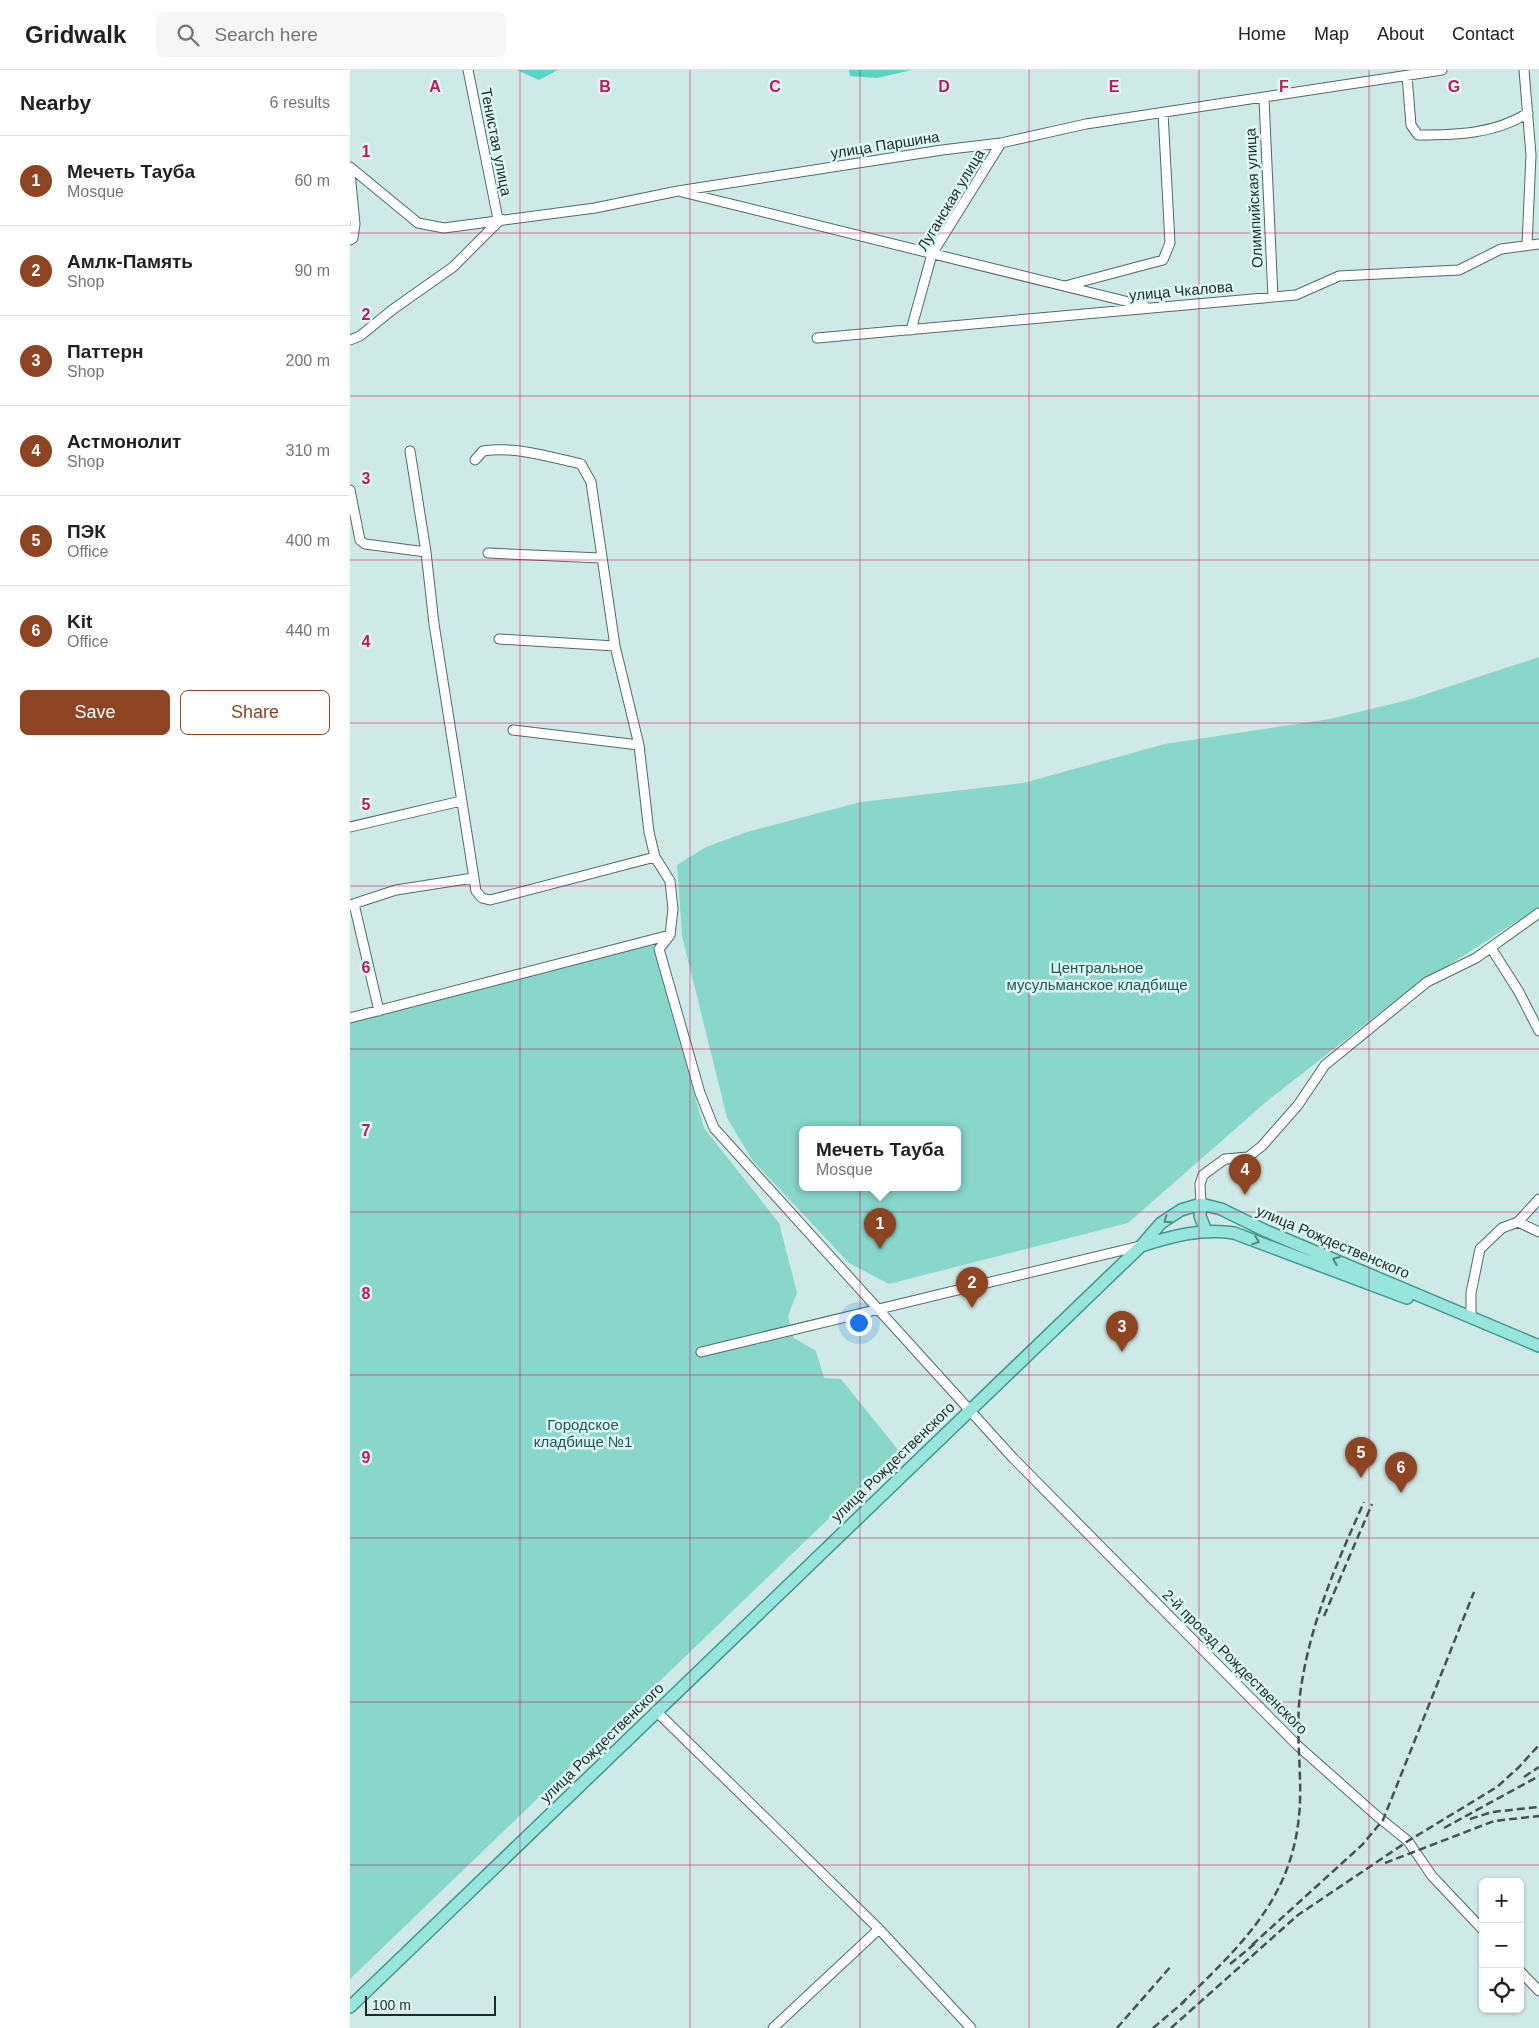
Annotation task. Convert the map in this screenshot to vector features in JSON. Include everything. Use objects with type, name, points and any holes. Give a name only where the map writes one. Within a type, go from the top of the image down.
[{"type":"main road","name":"улица Рождественского","points":[[350,2008],[656,1711],[1141,1246],[1161,1223],[1181,1210],[1201,1204],[1221,1209],[1266,1231],[1509,1335],[1539,1346]]},
{"type":"main road","points":[[1201,1204],[1200,1216],[1206,1231]]},
{"type":"main road","points":[[1218,1231],[1224,1226],[1221,1209]]},
{"type":"main road","points":[[1141,1246],[1166,1238],[1206,1231],[1240,1235],[1509,1335]]},
{"type":"street","name":"Тенистая улица","points":[[468,70],[499,219]]},
{"type":"street","name":"улица Паршина","points":[[350,167],[418,223],[444,228],[499,219],[595,208],[678,191],[942,150],[1001,143],[1043,132],[1442,70]]},
{"type":"street","points":[[1524,70],[1531,155],[1527,245]]},
{"type":"street","points":[[1407,76],[1411,125],[1418,135],[1479,132],[1510,124],[1528,114]]},
{"type":"street","name":"Олимпийская улица","points":[[1264,99],[1272,297]]},
{"type":"street","points":[[1064,286],[1164,260],[1170,243],[1162,113]]},
{"type":"street","name":"Луганская улица","points":[[911,330],[932,254],[1001,143]]},
{"type":"street","points":[[350,173],[355,224],[353,238],[350,240]]},
{"type":"street","points":[[678,191],[1153,308]]},
{"type":"street","points":[[350,340],[360,336],[392,310],[453,267],[499,219]]},
{"type":"street","name":"улица Чкалова","points":[[817,338],[1296,295],[1339,276],[1459,270],[1502,249],[1539,244]]},
{"type":"street","points":[[350,1018],[670,935],[673,909],[670,881],[656,857],[649,832],[639,745],[615,646],[591,482],[581,464],[517,450],[497,449],[483,451],[474,460]]},
{"type":"street","points":[[410,451],[426,552],[434,624],[476,891],[482,898],[490,900],[656,857]]},
{"type":"street","points":[[350,490],[360,540],[365,544],[426,552]]},
{"type":"street","points":[[488,553],[601,558]]},
{"type":"street","points":[[499,639],[615,646]]},
{"type":"street","points":[[513,730],[639,745]]},
{"type":"street","points":[[350,827],[461,801]]},
{"type":"street","points":[[379,1011],[352,904],[396,890],[473,878]]},
{"type":"street","points":[[1201,1204],[1200,1184],[1203,1175],[1225,1159],[1248,1156],[1262,1146],[1298,1105],[1325,1065],[1427,982],[1491,948],[1539,913]]},
{"type":"street","name":"2-й проезд Рождественского","points":[[670,935],[659,949],[700,1093],[714,1128],[1013,1458],[1297,1745],[1408,1841],[1432,1876],[1479,1926]]},
{"type":"street","points":[[1491,948],[1519,992],[1539,1031]]},
{"type":"street","points":[[1471,1318],[1471,1293],[1480,1249],[1502,1228],[1518,1222],[1539,1199]]},
{"type":"street","points":[[1518,1222],[1539,1232]]},
{"type":"street","points":[[701,1352],[1141,1246]]},
{"type":"street","points":[[656,1711],[879,1929],[971,2028]]},
{"type":"street","points":[[773,2028],[879,1929]]},
{"type":"street","points":[[1524,1975],[1539,1991]]},
{"type":"green space","name":"Центральное мусульманское кладбище","points":[[1539,657],[1539,907],[1404,994],[1266,1102],[1128,1223],[889,1284],[849,1263],[753,1161],[727,1118],[682,936],[677,865],[706,847],[747,832],[861,802],[1023,783],[1165,744],[1330,719],[1408,700]]},
{"type":"green space","name":"Городское кладбище №1","points":[[652,943],[704,1128],[779,1223],[797,1293],[788,1316],[794,1338],[816,1351],[824,1378],[841,1379],[899,1451],[350,1979],[350,1021]]},
{"type":"shaded area","points":[[517,70],[558,70],[539,80]]},
{"type":"shaded area","points":[[849,70],[912,70],[877,78],[850,76]]},
{"type":"railway","points":[[1181,2004],[1222,1963],[1258,1921],[1273,1898],[1285,1873],[1294,1846],[1299,1816],[1299,1710],[1304,1669],[1325,1596],[1364,1502]]},
{"type":"railway","points":[[1324,1616],[1372,1504]]},
{"type":"railway","points":[[1252,1945],[1362,1845],[1383,1820],[1474,1592]]},
{"type":"railway","points":[[1171,2028],[1298,1915],[1408,1841],[1497,1787],[1539,1745]]},
{"type":"railway","points":[[1524,1777],[1539,1767]]},
{"type":"railway","points":[[1444,1828],[1539,1776]]},
{"type":"railway","points":[[1470,1819],[1492,1812],[1539,1807]]},
{"type":"railway","points":[[1385,1863],[1494,1821],[1539,1816]]},
{"type":"railway","points":[[1230,1964],[1257,1942]]},
{"type":"railway","points":[[1117,2028],[1172,1965]]},
{"type":"railway","points":[[1153,2028],[1185,2001]]},
{"type":"place","name":"Астмонолит","points":[[1245,1195]]},
{"type":"place","name":"Мечеть Тауба","points":[[880,1249]]},
{"type":"place","name":"Амлк-Память","points":[[972,1308]]},
{"type":"place","name":"Паттерн","points":[[1122,1352]]},
{"type":"place","name":"ПЭК","points":[[1361,1478]]},
{"type":"place","name":"Kit","points":[[1401,1493]]}]
